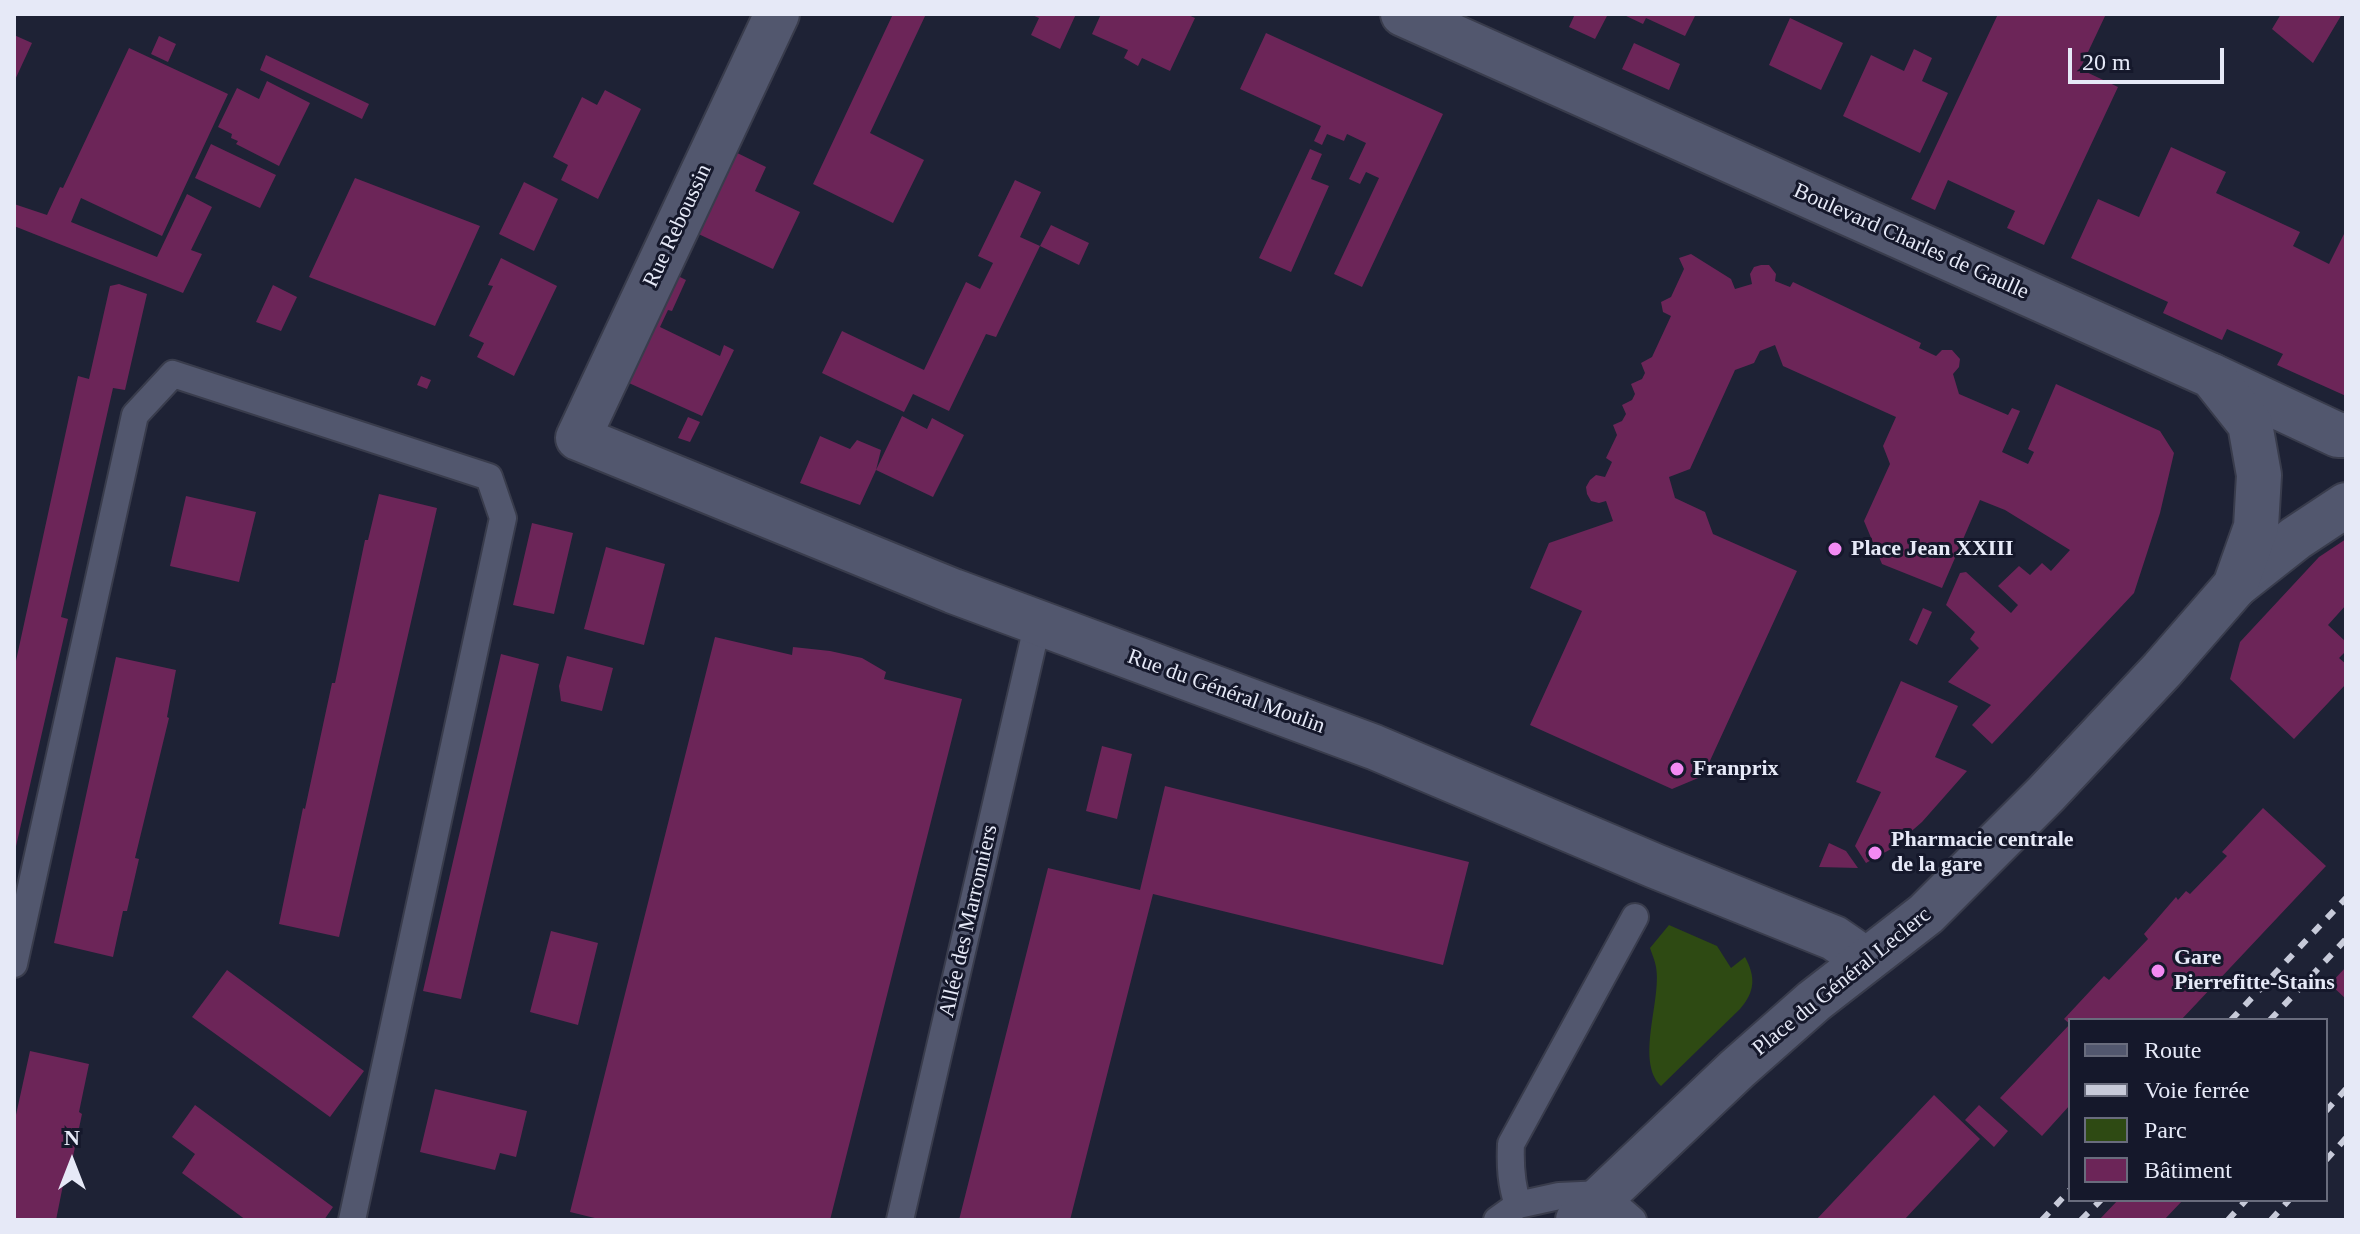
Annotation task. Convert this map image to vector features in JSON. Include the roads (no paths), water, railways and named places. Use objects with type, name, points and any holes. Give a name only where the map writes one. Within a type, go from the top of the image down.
[{"type":"street","name":"Rue Reboussin","points":[[578,438],[777,14]]},
{"type":"street","name":"Boulevard Charles de Gaulle","points":[[1403,14],[2212,376],[2250,424],[2259,475],[2256,527],[2235,586]]},
{"type":"street","points":[[2212,376],[2338,435],[2346,435]]},
{"type":"street","name":"Rue du Général Moulin","points":[[578,438],[808,534],[1374,747],[1834,938],[1866,960]]},
{"type":"street","points":[[2235,586],[2296,538],[2346,505]]},
{"type":"street","name":"Place du Général Leclerc","points":[[1605,1211],[1737,1069],[1814,1001],[1926,914],[2019,822],[2162,670],[2235,586]]},
{"type":"lane","points":[[14,964],[135,415],[173,374],[489,477],[503,518],[352,1220]]},
{"type":"lane","name":"Allée des Marronniers","points":[[900,1220],[1038,622]]},
{"type":"lane","points":[[1507,1213],[1513,1189],[1511,1144],[1635,917]]},
{"type":"lane","points":[[1507,1213],[1559,1196],[1605,1211]]},
{"type":"railway","points":[[2233,1018],[2346,898]]},
{"type":"railway","points":[[2272,1018],[2346,939]]},
{"type":"railway","points":[[2328,1109],[2346,1089]]},
{"type":"railway","points":[[2328,1158],[2346,1138]]},
{"type":"railway","points":[[2042,1220],[2068,1192]]},
{"type":"railway","points":[[2081,1220],[2099,1202]]},
{"type":"railway","points":[[2228,1220],[2244,1202]]},
{"type":"railway","points":[[2271,1220],[2287,1202]]},
{"type":"place","name":"Place Jean XXIII","points":[[1835,549]]},
{"type":"place","name":"Franprix","points":[[1677,769]]},
{"type":"place","name":"Pharmacie centrale de la gare","points":[[1875,853]]},
{"type":"place","name":"Gare Pierrefitte-Stains","points":[[2158,971]]}]
